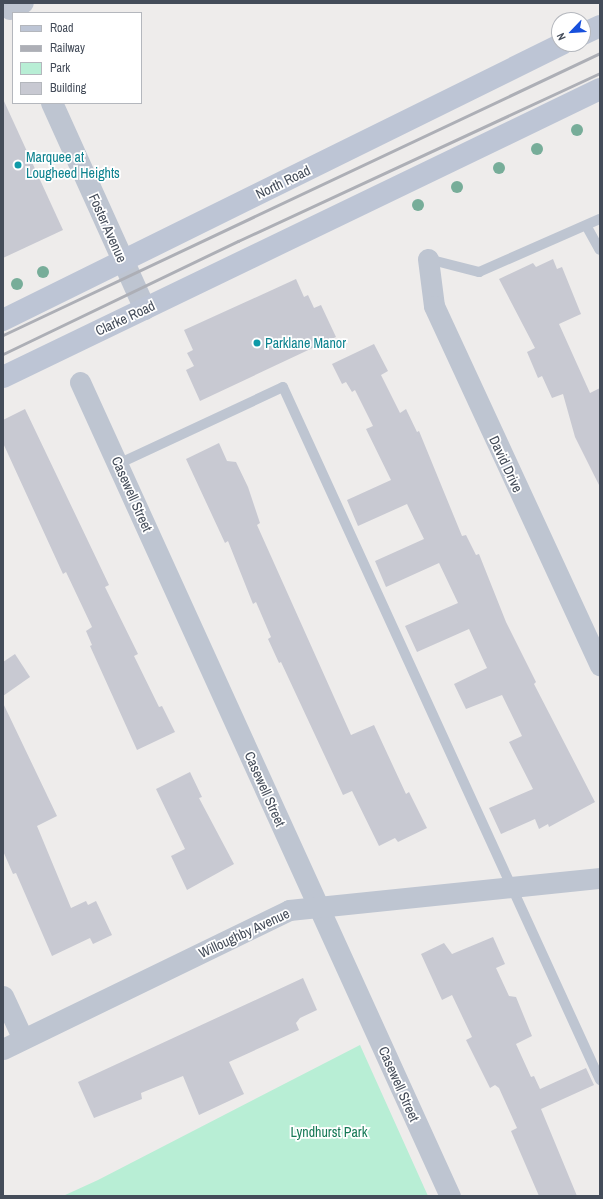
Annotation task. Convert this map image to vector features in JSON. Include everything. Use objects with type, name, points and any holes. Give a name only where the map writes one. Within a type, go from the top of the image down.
[{"type":"main road","name":"North Road","points":[[3,320],[551,49]]},
{"type":"main road","name":"Clarke Road","points":[[3,377],[600,89]]},
{"type":"street","name":"Foster Avenue","points":[[52,104],[145,309]]},
{"type":"street","name":"David Drive","points":[[428,259],[434,306],[600,665]]},
{"type":"street","name":"Casewell Street","points":[[80,382],[450,1196]]},
{"type":"street","name":"Willoughby Avenue","points":[[3,1049],[289,910],[600,878]]},
{"type":"street","points":[[3,996],[22,1039]]},
{"type":"lane","points":[[428,259],[479,272],[586,227],[600,219]]},
{"type":"lane","points":[[586,227],[600,250]]},
{"type":"lane","points":[[118,464],[283,387],[600,1080]]},
{"type":"green space","name":"Lyndhurst Park","points":[[360,1045],[428,1196],[63,1196],[98,1180]]},
{"type":"building","name":"Marquee at Lougheed Heights","points":[[3,99],[63,230],[3,258]]},
{"type":"building","points":[[553,259],[557,269],[562,267],[581,314],[559,324],[590,393],[600,388],[600,487],[575,437],[563,394],[552,398],[542,376],[538,378],[527,352],[535,348],[499,279],[533,263],[536,267]]},
{"type":"building","name":"Parklane Manor","points":[[296,279],[304,297],[308,295],[314,308],[321,305],[336,337],[200,401],[186,370],[194,366],[187,353],[193,350],[184,330]]},
{"type":"building","points":[[374,344],[388,371],[381,375],[400,413],[406,409],[417,432],[419,431],[462,536],[466,535],[476,555],[479,554],[506,622],[536,682],[534,684],[595,802],[549,827],[548,824],[539,829],[535,819],[501,834],[489,808],[533,789],[509,742],[522,736],[502,695],[466,709],[454,684],[487,668],[469,629],[417,652],[405,626],[458,603],[439,563],[386,587],[375,561],[424,539],[407,504],[358,526],[347,500],[391,480],[366,429],[373,426],[355,390],[352,392],[346,382],[342,384],[332,364]]},
{"type":"building","points":[[25,409],[109,585],[105,587],[138,654],[134,656],[159,707],[162,706],[175,732],[137,750],[90,646],[92,645],[86,631],[92,627],[66,572],[63,574],[3,443],[3,420]]},
{"type":"building","points":[[219,443],[227,461],[236,462],[248,487],[260,523],[257,525],[351,735],[374,725],[406,794],[409,792],[427,828],[398,842],[395,838],[379,846],[352,791],[343,795],[281,662],[279,663],[268,639],[271,637],[256,602],[253,604],[228,541],[225,543],[186,459]]},
{"type":"building","points":[[15,654],[30,677],[3,696],[3,662]]},
{"type":"building","points":[[3,703],[57,816],[37,826],[71,908],[86,901],[88,905],[96,901],[112,935],[93,944],[90,938],[52,956],[16,873],[13,874],[3,851]]},
{"type":"building","points":[[190,772],[202,797],[199,798],[234,864],[187,890],[171,856],[185,849],[156,789]]},
{"type":"building","points":[[493,937],[505,964],[496,968],[509,996],[516,997],[532,1036],[516,1044],[531,1077],[534,1076],[540,1089],[586,1068],[594,1085],[541,1109],[577,1196],[539,1196],[511,1131],[517,1128],[499,1088],[495,1085],[490,1088],[466,1040],[472,1037],[452,995],[442,1000],[421,954],[444,943],[452,954]]},
{"type":"building","points":[[303,978],[317,1010],[300,1018],[296,1023],[299,1030],[229,1062],[244,1094],[199,1115],[183,1076],[141,1093],[142,1099],[94,1118],[78,1082]]},
{"type":"railway","points":[[3,335],[600,53]]},
{"type":"railway","points":[[3,354],[238,241],[600,73]]},
{"type":"place","name":"Marquee at Lougheed Heights","points":[[18,165]]},
{"type":"place","name":"Parklane Manor","points":[[257,343]]}]
